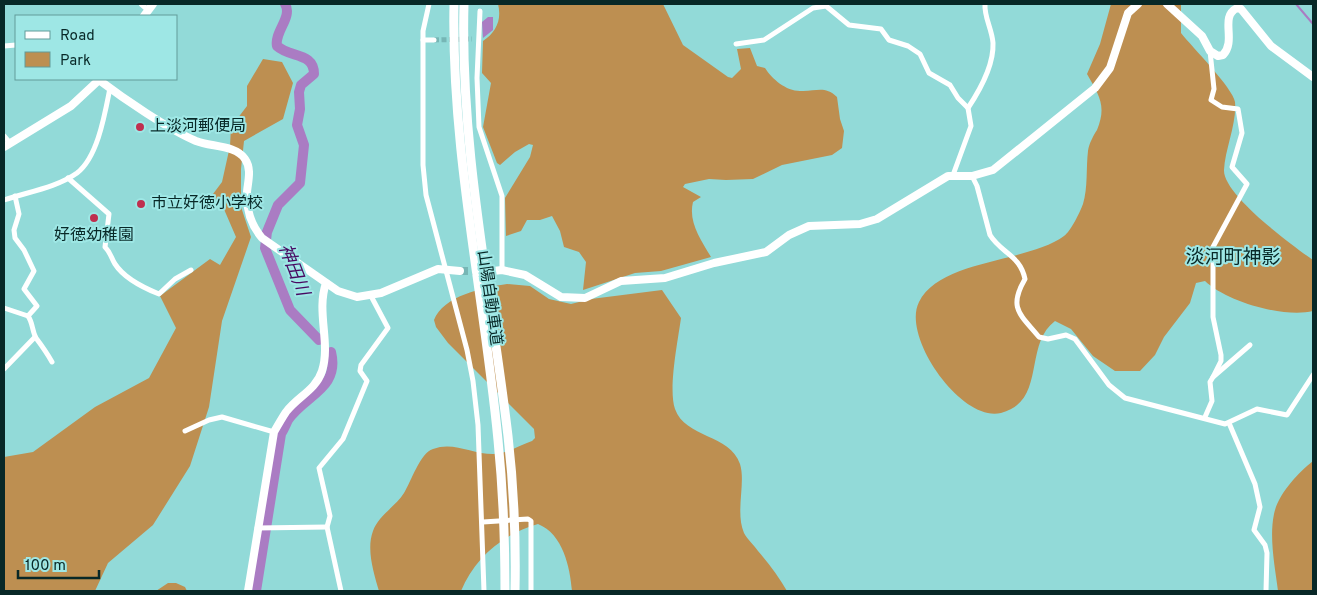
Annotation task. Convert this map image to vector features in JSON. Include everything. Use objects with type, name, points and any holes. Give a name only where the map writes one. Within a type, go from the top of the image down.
[{"type":"highway","name":"山陽自動車道","points":[[454,4],[454,75],[462,173],[498,439],[505,537],[505,591]]},
{"type":"highway","name":"山陽自動車道","points":[[464,4],[466,108],[508,438],[516,545],[515,591]]},
{"type":"street","points":[[141,4],[149,10]]},
{"type":"street","points":[[429,4],[423,31],[423,165],[426,195],[468,350],[473,381],[486,522],[484,591]]},
{"type":"street","points":[[968,108],[979,92],[992,58],[993,42],[985,4]]},
{"type":"street","points":[[480,11],[474,40],[479,127],[502,196],[497,271],[525,275],[561,296],[585,298],[621,281],[665,278],[714,263],[766,252],[789,234],[809,226],[867,223],[953,174],[972,176],[993,170],[1101,82],[1110,68],[1128,13],[1138,4]]},
{"type":"street","points":[[1166,4],[1202,36],[1210,51],[1214,89],[1211,100],[1222,107],[1238,109],[1242,133],[1232,167],[1247,184],[1213,246],[1213,317],[1221,361],[1210,382],[1212,401],[1205,417]]},
{"type":"street","points":[[736,44],[764,40],[814,8],[826,6],[849,25],[878,28],[889,40],[912,48],[920,54],[929,73],[950,85],[958,98],[968,108],[971,126],[953,174]]},
{"type":"street","points":[[1210,51],[1218,56],[1227,51],[1229,45],[1228,18],[1233,10],[1241,9],[1271,46],[1313,77]]},
{"type":"street","points":[[423,40],[434,40]]},
{"type":"street","points":[[4,136],[7,145],[71,106],[98,80]]},
{"type":"street","points":[[100,80],[182,134],[197,141],[234,150],[245,158],[249,166],[248,210],[251,221],[262,238],[344,294],[357,297],[371,296],[420,275],[446,268],[460,271]]},
{"type":"street","points":[[4,200],[68,178],[85,165],[93,150],[103,121],[110,88]]},
{"type":"street","points":[[972,176],[977,186],[990,235],[1017,260],[1023,272],[1025,279],[1016,293],[1015,303],[1017,310],[1039,338],[1048,339],[1066,335],[1075,339],[1109,385],[1125,398],[1229,423],[1257,410],[1287,415],[1313,375]]},
{"type":"street","points":[[68,178],[110,214],[105,247],[112,255],[116,266],[142,287],[158,294],[175,279],[191,270]]},
{"type":"street","points":[[15,196],[19,214],[14,230],[15,238],[24,250],[34,271],[24,289],[37,306],[28,316]]},
{"type":"street","points":[[248,591],[260,528],[274,432],[287,411],[310,390],[322,373],[325,360],[323,294],[326,283]]},
{"type":"street","points":[[341,591],[327,527],[330,516],[319,468],[343,439],[367,381],[360,371],[361,365],[388,328],[371,296]]},
{"type":"street","points":[[4,308],[28,316],[33,324],[35,337],[44,346],[52,362]]},
{"type":"street","points":[[4,369],[35,337]]},
{"type":"street","points":[[1213,377],[1250,345]]},
{"type":"street","points":[[185,431],[209,420],[222,417],[274,432]]},
{"type":"street","points":[[1229,423],[1255,484],[1260,507],[1254,530],[1265,545],[1267,553],[1266,591]]},
{"type":"street","points":[[486,522],[528,519],[532,525],[531,591]]},
{"type":"street","points":[[260,528],[327,527]]},
{"type":"green space","points":[[498,4],[663,4],[683,45],[728,77],[732,78],[741,69],[737,49],[750,48],[757,66],[765,68],[775,80],[785,87],[800,91],[824,90],[837,97],[844,131],[842,148],[832,155],[782,165],[753,179],[709,179],[685,184],[683,187],[701,197],[693,202],[692,217],[696,231],[711,257],[661,271],[635,273],[583,290],[586,262],[579,252],[564,247],[560,231],[552,216],[540,220],[527,220],[521,231],[506,236],[505,198],[530,157],[533,145],[529,144],[515,152],[500,165],[497,163],[483,127],[491,83],[482,73],[483,41],[495,30],[499,15]]},
{"type":"green space","points":[[1111,4],[1181,4],[1181,33],[1220,78],[1235,102],[1234,119],[1224,170],[1227,180],[1246,206],[1313,260],[1313,311],[1301,313],[1272,310],[1241,302],[1227,296],[1205,281],[1196,283],[1190,303],[1164,337],[1155,355],[1140,371],[1115,371],[1093,356],[1071,329],[1055,321],[1045,331],[1030,385],[1024,397],[1015,407],[1001,413],[986,413],[969,405],[953,392],[927,355],[919,336],[916,317],[919,302],[930,288],[945,277],[964,269],[1029,252],[1048,245],[1067,234],[1083,204],[1086,191],[1087,157],[1091,140],[1100,122],[1100,101],[1087,74],[1100,44]]},
{"type":"green space","points":[[263,59],[282,62],[293,83],[283,119],[244,141],[241,169],[241,207],[251,237],[222,321],[209,407],[190,466],[153,525],[108,563],[95,591],[4,591],[4,457],[33,452],[95,407],[149,378],[176,328],[160,296],[210,259],[220,265],[236,237],[220,200],[208,210],[204,206],[222,182],[230,146],[231,127],[247,106],[247,86]]},
{"type":"green space","points":[[507,284],[530,286],[549,299],[571,304],[591,299],[662,290],[681,318],[673,377],[675,409],[688,426],[718,441],[735,454],[742,472],[740,516],[744,533],[787,591],[572,591],[564,552],[554,535],[538,524],[513,534],[482,557],[461,591],[379,591],[373,569],[370,546],[373,531],[383,516],[404,493],[420,462],[428,452],[448,446],[498,454],[532,441],[535,438],[534,429],[448,343],[436,327],[434,320],[446,305],[465,294]]},
{"type":"green space","points":[[1313,461],[1313,591],[1278,591],[1272,543],[1276,506],[1295,478]]},
{"type":"green space","points":[[168,583],[176,583],[185,587],[187,591],[156,591]]},
{"type":"shaded area","points":[[488,17],[493,17],[493,30],[483,38],[482,22]]},
{"type":"waterway","name":"神田川","points":[[285,4],[287,14],[278,35],[277,46],[310,62],[314,74],[301,85],[299,92],[300,109],[297,125],[304,145],[300,183],[278,205],[267,232],[265,248],[290,310],[319,340]]},
{"type":"waterway","points":[[1296,4],[1313,24]]},
{"type":"waterway","name":"神田川","points":[[256,591],[281,434],[295,411],[326,383],[332,365],[331,352]]},
{"type":"tunnel","points":[[434,40],[472,39]]},
{"type":"tunnel","points":[[460,271],[481,271]]},
{"type":"place","name":"上淡河郵便局","points":[[140,127]]},
{"type":"place","name":"市立好徳小学校","points":[[141,204]]},
{"type":"place","name":"好徳幼稚園","points":[[94,218]]},
{"type":"district","name":"淡河町神影","points":[[1233,258]]}]
